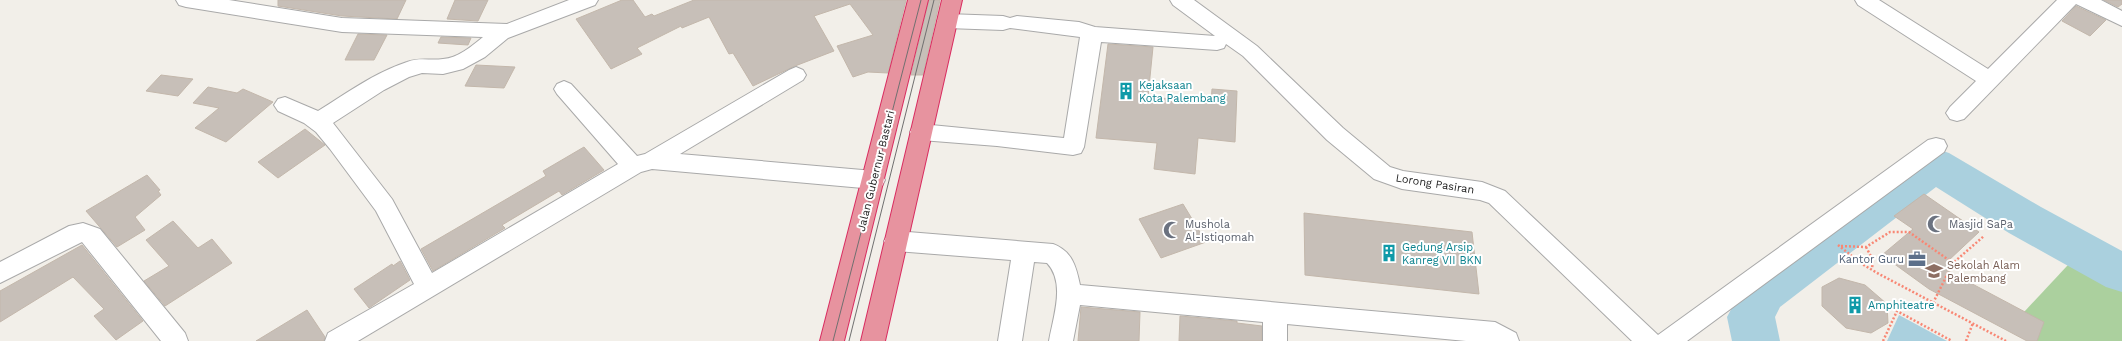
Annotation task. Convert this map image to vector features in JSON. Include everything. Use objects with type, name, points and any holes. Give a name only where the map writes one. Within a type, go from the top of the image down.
[{"type":"highway","name":"Jalan Gubernur Bastari","points":[[832,341],[874,180],[918,0]]},
{"type":"highway","points":[[873,341],[952,0]]},
{"type":"street","points":[[186,0],[240,4],[342,25],[509,31],[588,0]]},
{"type":"street","name":"Lorong Pasiran","points":[[1180,0],[1250,51],[1335,134],[1382,173],[1402,180],[1482,191],[1497,197],[1649,341]]},
{"type":"street","points":[[1865,0],[1989,80]]},
{"type":"street","points":[[1957,113],[2069,0]]},
{"type":"street","points":[[2084,0],[2122,19]]},
{"type":"street","points":[[921,132],[997,138],[1073,147],[1091,40],[1087,30],[1010,23],[947,21]]},
{"type":"street","points":[[318,122],[367,91],[409,69],[426,65],[447,67],[475,55],[504,30]]},
{"type":"street","points":[[1089,34],[1217,43]]},
{"type":"street","points":[[337,341],[796,75]]},
{"type":"street","points":[[564,89],[642,163],[874,180]]},
{"type":"street","points":[[285,105],[312,117],[338,143],[384,204],[428,288]]},
{"type":"street","points":[[1668,341],[1936,146]]},
{"type":"street","points":[[0,273],[77,233],[86,232],[96,240],[176,341]]},
{"type":"street","points":[[896,241],[1053,254],[1064,265],[1070,294],[1061,341]]},
{"type":"street","points":[[1010,341],[1024,251]]},
{"type":"street","points":[[1070,294],[1495,333],[1507,341]]},
{"type":"street","points":[[1275,314],[1275,341]]},
{"type":"path","points":[[1953,263],[1909,232],[1902,230],[1890,231],[1880,236],[1866,247],[1840,246],[1872,269],[2006,341]]},
{"type":"path","points":[[1933,303],[1953,263],[1984,236]]},
{"type":"path","points":[[1866,247],[1873,260],[1872,269]]},
{"type":"path","points":[[1882,341],[1897,311],[1952,341]]},
{"type":"path","points":[[1966,341],[1973,323]]},
{"type":"green space","points":[[2081,251],[2122,273],[2122,341],[2037,341],[2024,312]]},
{"type":"water","points":[[1899,315],[1947,341],[1887,341]]},
{"type":"building","points":[[278,0],[406,0],[397,19],[342,16],[278,6]]},
{"type":"building","points":[[455,0],[488,0],[478,21],[447,19]]},
{"type":"building","points":[[622,0],[633,0],[645,17],[652,14],[654,16],[694,0],[906,0],[888,73],[868,72],[853,77],[837,46],[873,35],[850,4],[814,16],[834,51],[795,66],[753,86],[733,53],[729,54],[709,17],[682,28],[681,26],[637,48],[642,54],[611,69],[576,19]]},
{"type":"building","points":[[929,0],[940,0],[923,75],[911,75]]},
{"type":"building","points":[[2104,0],[2122,0],[2122,4],[2118,7]]},
{"type":"building","points":[[2076,6],[2106,20],[2090,36],[2062,21]]},
{"type":"building","points":[[358,34],[387,35],[374,60],[345,60]]},
{"type":"building","points":[[441,37],[471,38],[468,45],[438,43]]},
{"type":"building","points":[[1108,44],[1153,47],[1148,97],[1211,102],[1212,89],[1237,91],[1235,142],[1198,138],[1195,174],[1154,169],[1157,143],[1096,138]]},
{"type":"building","points":[[476,65],[515,67],[504,88],[465,86]]},
{"type":"building","points":[[161,75],[193,79],[178,96],[146,91]]},
{"type":"building","points":[[208,87],[237,93],[243,89],[273,102],[226,142],[195,128],[219,108],[193,103]]},
{"type":"building","points":[[305,129],[325,145],[278,178],[258,162]]},
{"type":"building","points":[[584,147],[604,170],[562,195],[559,191],[502,225],[505,228],[433,271],[421,249],[546,176],[543,171]]},
{"type":"building","points":[[147,175],[160,190],[158,191],[161,195],[135,217],[145,230],[117,247],[86,211]]},
{"type":"building","points":[[1924,194],[1979,232],[1948,261],[1953,264],[1946,270],[2044,322],[2037,341],[2027,341],[1929,289],[1882,255],[1913,229],[1894,216]]},
{"type":"building","name":"Mushola Al-Istiqomah","points":[[1183,204],[1206,242],[1161,258],[1139,219]]},
{"type":"building","name":"Gedung Arsip Kanreg VII BKN","points":[[1304,213],[1472,232],[1479,294],[1305,275]]},
{"type":"building","points":[[173,221],[198,248],[212,239],[232,263],[165,306],[144,281],[169,266],[146,240]]},
{"type":"building","points":[[82,245],[143,321],[116,340],[94,316],[104,309],[73,277],[0,322],[0,291]]},
{"type":"building","points":[[400,261],[410,280],[369,308],[354,289],[392,264],[393,266]]},
{"type":"building","name":"Amphiteatre","points":[[1839,278],[1865,285],[1887,304],[1888,323],[1871,333],[1846,328],[1822,306],[1822,287]]},
{"type":"building","points":[[1081,307],[1140,312],[1139,341],[1078,341]]},
{"type":"building","points":[[307,310],[325,337],[324,341],[256,341]]},
{"type":"building","points":[[1180,316],[1237,321],[1237,323],[1262,326],[1262,341],[1179,341]]},
{"type":"waterway","points":[[1756,341],[1751,317],[1763,293],[1934,165],[2025,220],[2122,273]]},
{"type":"tram line","points":[[833,341],[921,0]]},
{"type":"tram line","points":[[849,341],[934,0]]},
{"type":"place","name":"Kejaksaan Kota Palembang","points":[[1126,91]]},
{"type":"place","name":"Masjid SaPa","points":[[1936,224]]},
{"type":"place","name":"Mushola Al-Istiqomah","points":[[1172,230]]},
{"type":"place","name":"Gedung Arsip Kanreg VII BKN","points":[[1389,253]]},
{"type":"place","name":"Kantor Guru","points":[[1917,259]]},
{"type":"place","name":"Sekolah Alam Palembang","points":[[1934,271]]},
{"type":"place","name":"Amphiteatre","points":[[1855,305]]}]
